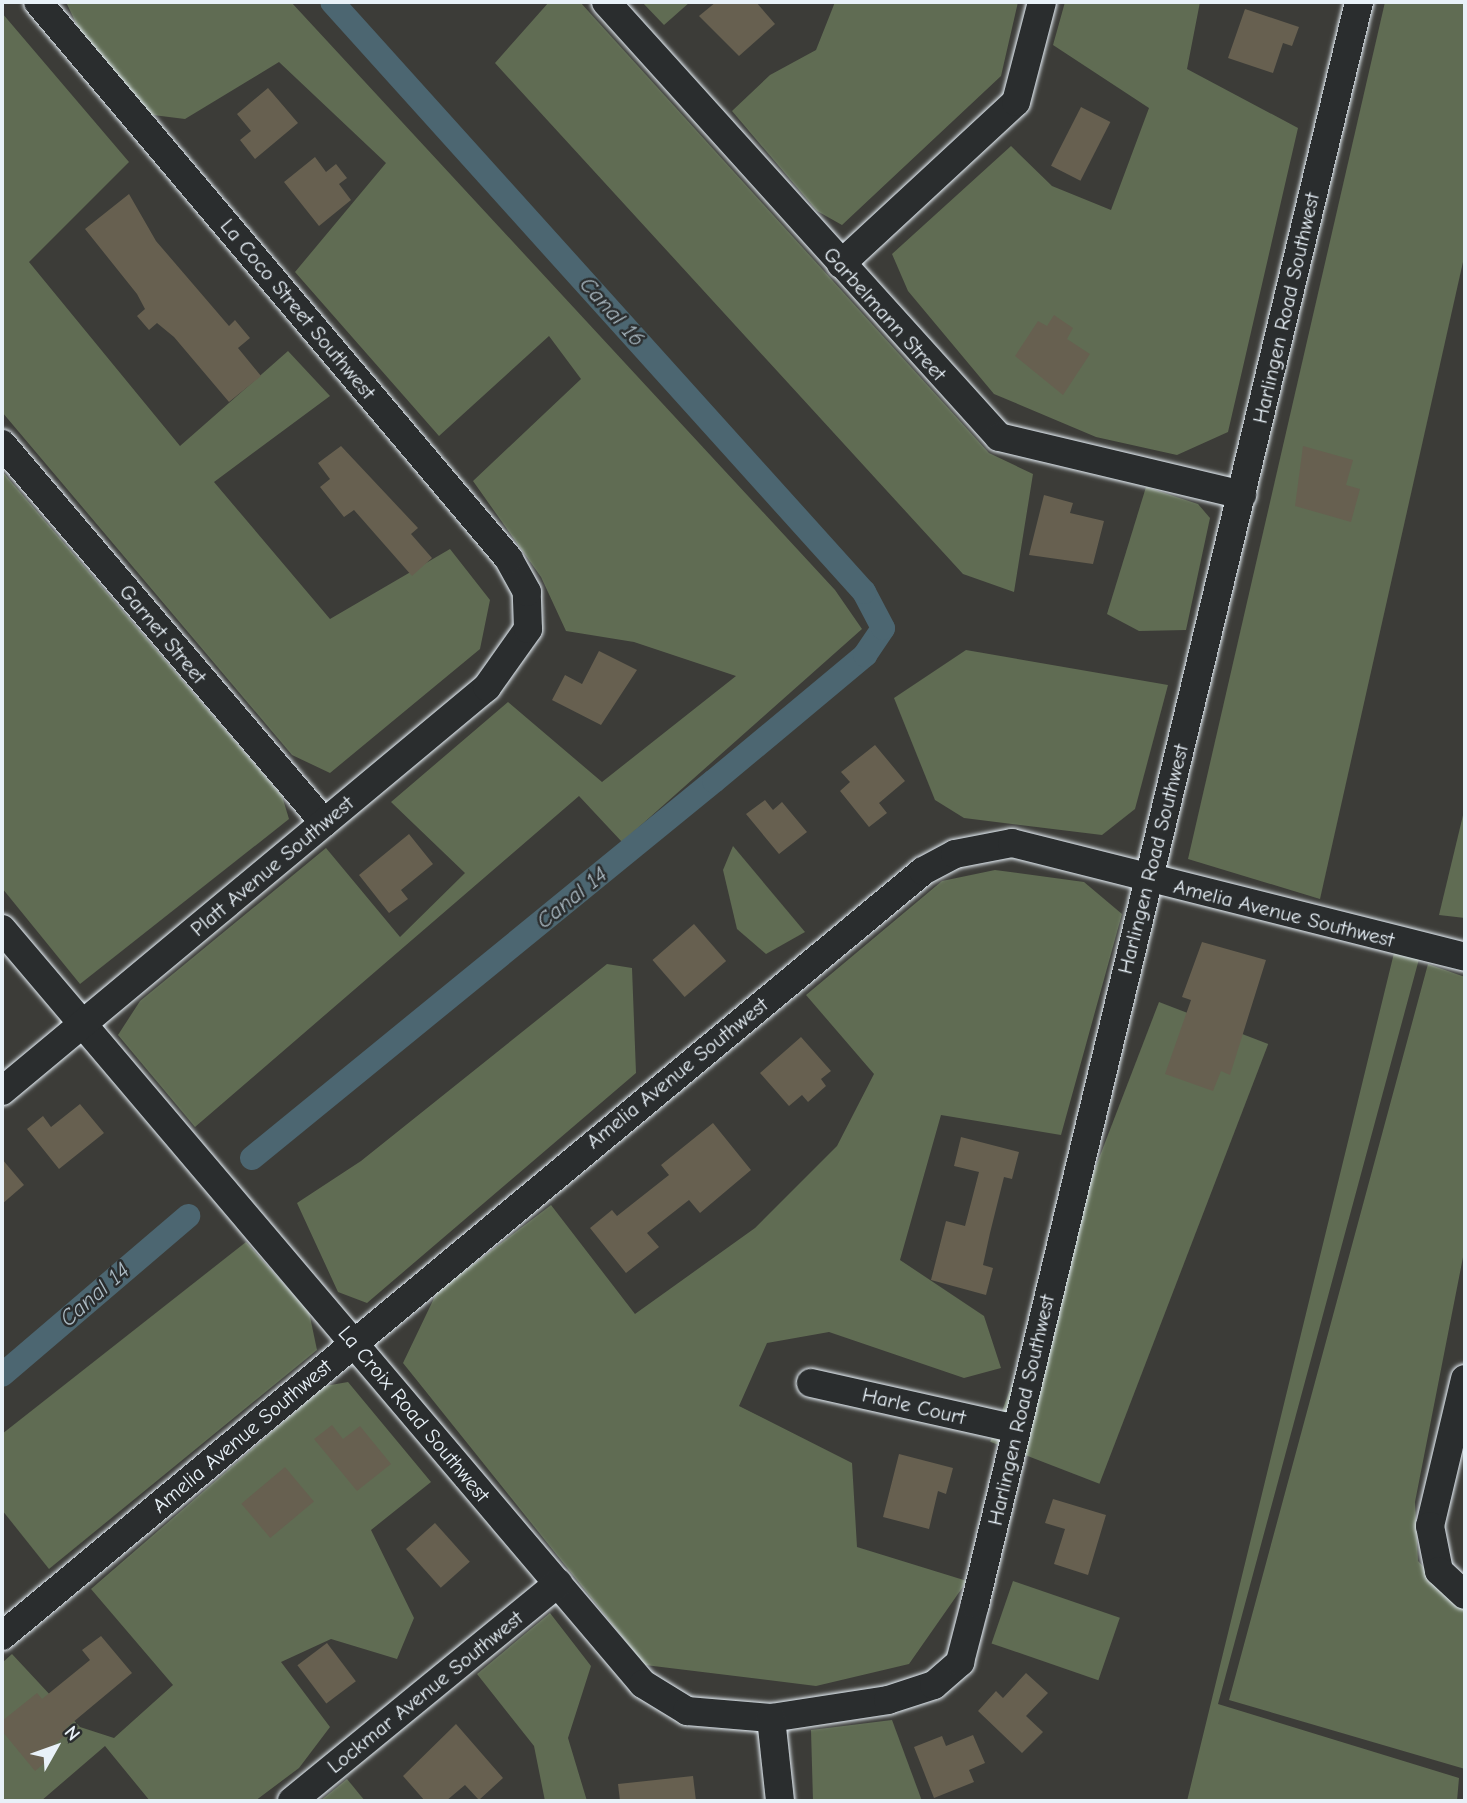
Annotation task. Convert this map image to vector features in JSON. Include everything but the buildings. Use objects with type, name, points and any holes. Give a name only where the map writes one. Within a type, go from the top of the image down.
[{"type":"street","name":"La Coco Street Southwest","points":[[38,2],[509,559],[527,592],[528,629]]},
{"type":"street","name":"Garbelmann Street","points":[[606,2],[999,437],[1242,495]]},
{"type":"street","points":[[841,264],[1016,102],[1042,2]]},
{"type":"street","name":"Harlingen Road Southwest","points":[[915,1693],[960,1662],[1359,2]]},
{"type":"street","name":"Garnet Street","points":[[2,444],[324,823]]},
{"type":"street","name":"Platt Avenue Southwest","points":[[2,1091],[487,687],[528,629]]},
{"type":"street","name":"Amelia Avenue Southwest","points":[[2,1636],[923,871],[955,854],[1012,843],[1147,880],[1465,957]]},
{"type":"street","name":"La Croix Road Southwest","points":[[2,929],[643,1684],[687,1711],[771,1718],[915,1693]]},
{"type":"street","points":[[1465,1379],[1430,1526],[1439,1571],[1465,1595]]},
{"type":"street","name":"Harle Court","points":[[811,1383],[1016,1429]]},
{"type":"street","name":"Lockmar Avenue Southwest","points":[[292,1801],[558,1583]]},
{"type":"street","points":[[771,1718],[780,1801]]},
{"type":"green space","points":[[66,2],[291,2],[835,590],[862,629],[622,842],[579,796],[195,1127],[118,1035],[140,1001],[326,848],[400,937],[465,873],[391,802],[508,702],[602,782],[736,676],[634,642],[566,631],[541,577],[473,481],[581,379],[549,336],[439,436],[295,272],[386,163],[279,62],[185,119],[145,114],[84,40]]},
{"type":"green space","points":[[549,2],[580,2],[989,453],[1033,474],[1014,592],[963,574],[495,63]]},
{"type":"green space","points":[[642,2],[690,2],[664,25]]},
{"type":"green space","points":[[835,2],[1018,2],[1001,76],[842,225],[817,211],[732,111],[770,75],[816,50]]},
{"type":"green space","points":[[1065,2],[1200,2],[1187,69],[1298,128],[1228,432],[1177,455],[1096,437],[994,394],[908,291],[892,254],[1011,146],[1052,186],[1111,210],[1149,108],[1053,45]]},
{"type":"green space","points":[[1385,2],[1465,2],[1465,253],[1320,899],[1188,859]]},
{"type":"green space","points":[[2,13],[129,162],[29,262],[180,446],[288,351],[330,396],[214,482],[330,619],[450,549],[490,600],[480,649],[330,773],[292,755],[2,412]]},
{"type":"green space","points":[[2,471],[282,796],[289,819],[80,984],[2,888]]},
{"type":"green space","points":[[1146,487],[1198,504],[1210,518],[1186,630],[1139,631],[1107,614]]},
{"type":"green space","points":[[966,650],[1168,685],[1135,809],[1102,835],[964,818],[935,800],[894,698]]},
{"type":"green space","points":[[1465,807],[1465,918],[1439,915]]},
{"type":"green space","points":[[733,846],[805,932],[766,954],[737,929],[723,870]]},
{"type":"green space","points":[[995,870],[1084,882],[1122,914],[1061,1135],[941,1115],[900,1260],[984,1316],[1001,1368],[964,1378],[829,1332],[767,1343],[739,1406],[852,1463],[857,1547],[967,1581],[909,1664],[816,1686],[645,1665],[403,1363],[437,1292],[551,1205],[635,1314],[755,1228],[837,1146],[874,1074],[806,995],[942,881]]},
{"type":"green space","points":[[1394,953],[1419,959],[1218,1704],[1459,1778],[1457,1801],[1187,1801]]},
{"type":"green space","points":[[607,964],[632,968],[636,1073],[367,1303],[338,1292],[297,1203],[361,1161]]},
{"type":"green space","points":[[1428,964],[1465,977],[1465,1247],[1415,1502],[1418,1561],[1465,1611],[1465,1769],[1229,1700]]},
{"type":"green space","points":[[1159,1002],[1268,1044],[1099,1484],[990,1442]]},
{"type":"green space","points":[[246,1242],[309,1312],[317,1350],[49,1569],[2,1510],[2,1434]]},
{"type":"green space","points":[[348,1382],[431,1482],[371,1530],[414,1618],[397,1659],[331,1639],[281,1662],[330,1727],[299,1768],[255,1801],[150,1801],[105,1746],[41,1801],[2,1801],[2,1663],[12,1654],[80,1727],[114,1738],[173,1685],[91,1589],[325,1386]]},
{"type":"green space","points":[[1013,1581],[1120,1618],[1098,1680],[992,1643]]},
{"type":"green space","points":[[550,1613],[591,1666],[568,1738],[587,1801],[545,1801],[534,1746],[477,1674]]},
{"type":"green space","points":[[892,1720],[922,1801],[813,1801],[811,1730]]},
{"type":"green space","points":[[347,1779],[365,1801],[320,1801]]},
{"type":"waterway","name":"Canal 16","points":[[252,1158],[865,655],[883,628],[864,592],[332,2]]},
{"type":"waterway","name":"Canal 14","points":[[2,1375],[188,1216]]}]
